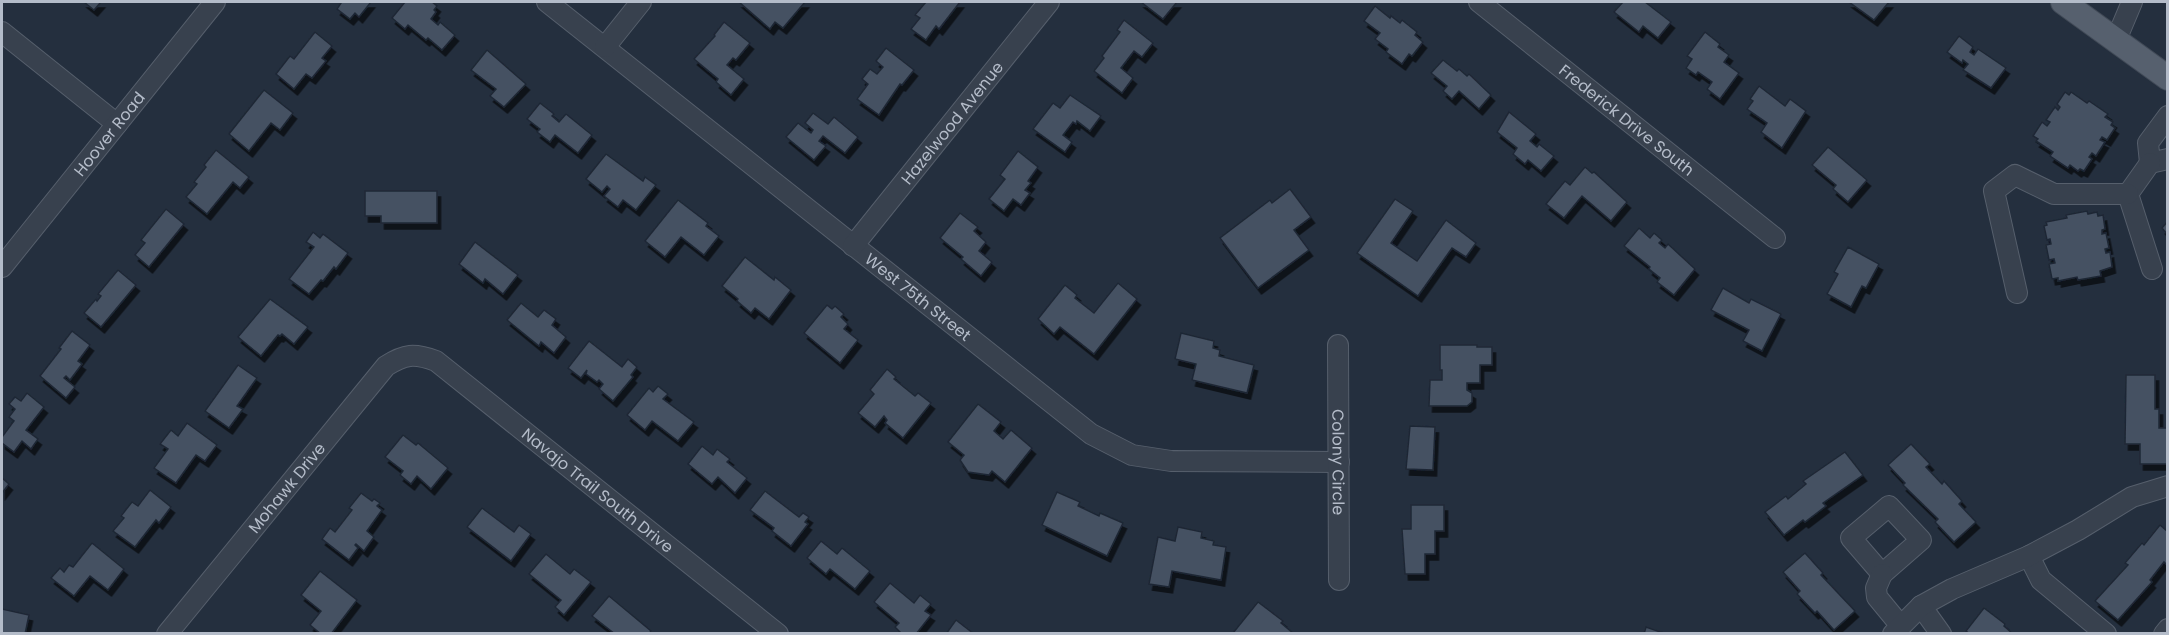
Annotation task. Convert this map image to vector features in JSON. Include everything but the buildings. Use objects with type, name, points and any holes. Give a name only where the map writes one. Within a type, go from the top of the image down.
[{"type":"main road","points":[[2062,2],[2168,78]]},
{"type":"street","name":"Hoover Road","points":[[2,267],[215,2]]},
{"type":"street","name":"West 75th Street","points":[[547,2],[1091,434],[1132,455],[1171,461],[1339,462]]},
{"type":"street","points":[[605,47],[641,2]]},
{"type":"street","name":"Hazelwood Avenue","points":[[853,246],[1049,2]]},
{"type":"street","name":"Frederick Drive South","points":[[1479,2],[1774,238]]},
{"type":"street","points":[[2116,40],[2132,2]]},
{"type":"street","points":[[2,32],[117,124]]},
{"type":"street","points":[[2017,293],[1994,191],[2015,175],[2054,194],[2128,195],[2159,161],[2148,143],[2168,116]]},
{"type":"street","points":[[2128,195],[2152,268]]},
{"type":"street","name":"Colony Circle","points":[[1338,345],[1339,580]]},
{"type":"street","name":"Mohawk Drive","points":[[167,633],[386,366],[400,357],[414,355]]},
{"type":"street","name":"Navajo Trail South Drive","points":[[414,355],[436,361],[778,633]]},
{"type":"street","points":[[1882,574],[1876,588],[1877,597],[1897,629],[1921,606],[1952,589],[2029,556],[2132,497],[2168,486]]},
{"type":"street","points":[[2029,556],[2041,580],[2106,633]]},
{"type":"street","points":[[1921,606],[1941,633]]},
{"type":"street","points":[[185,612],[185,633]]},
{"type":"street","points":[[2164,633],[2168,629]]}]
